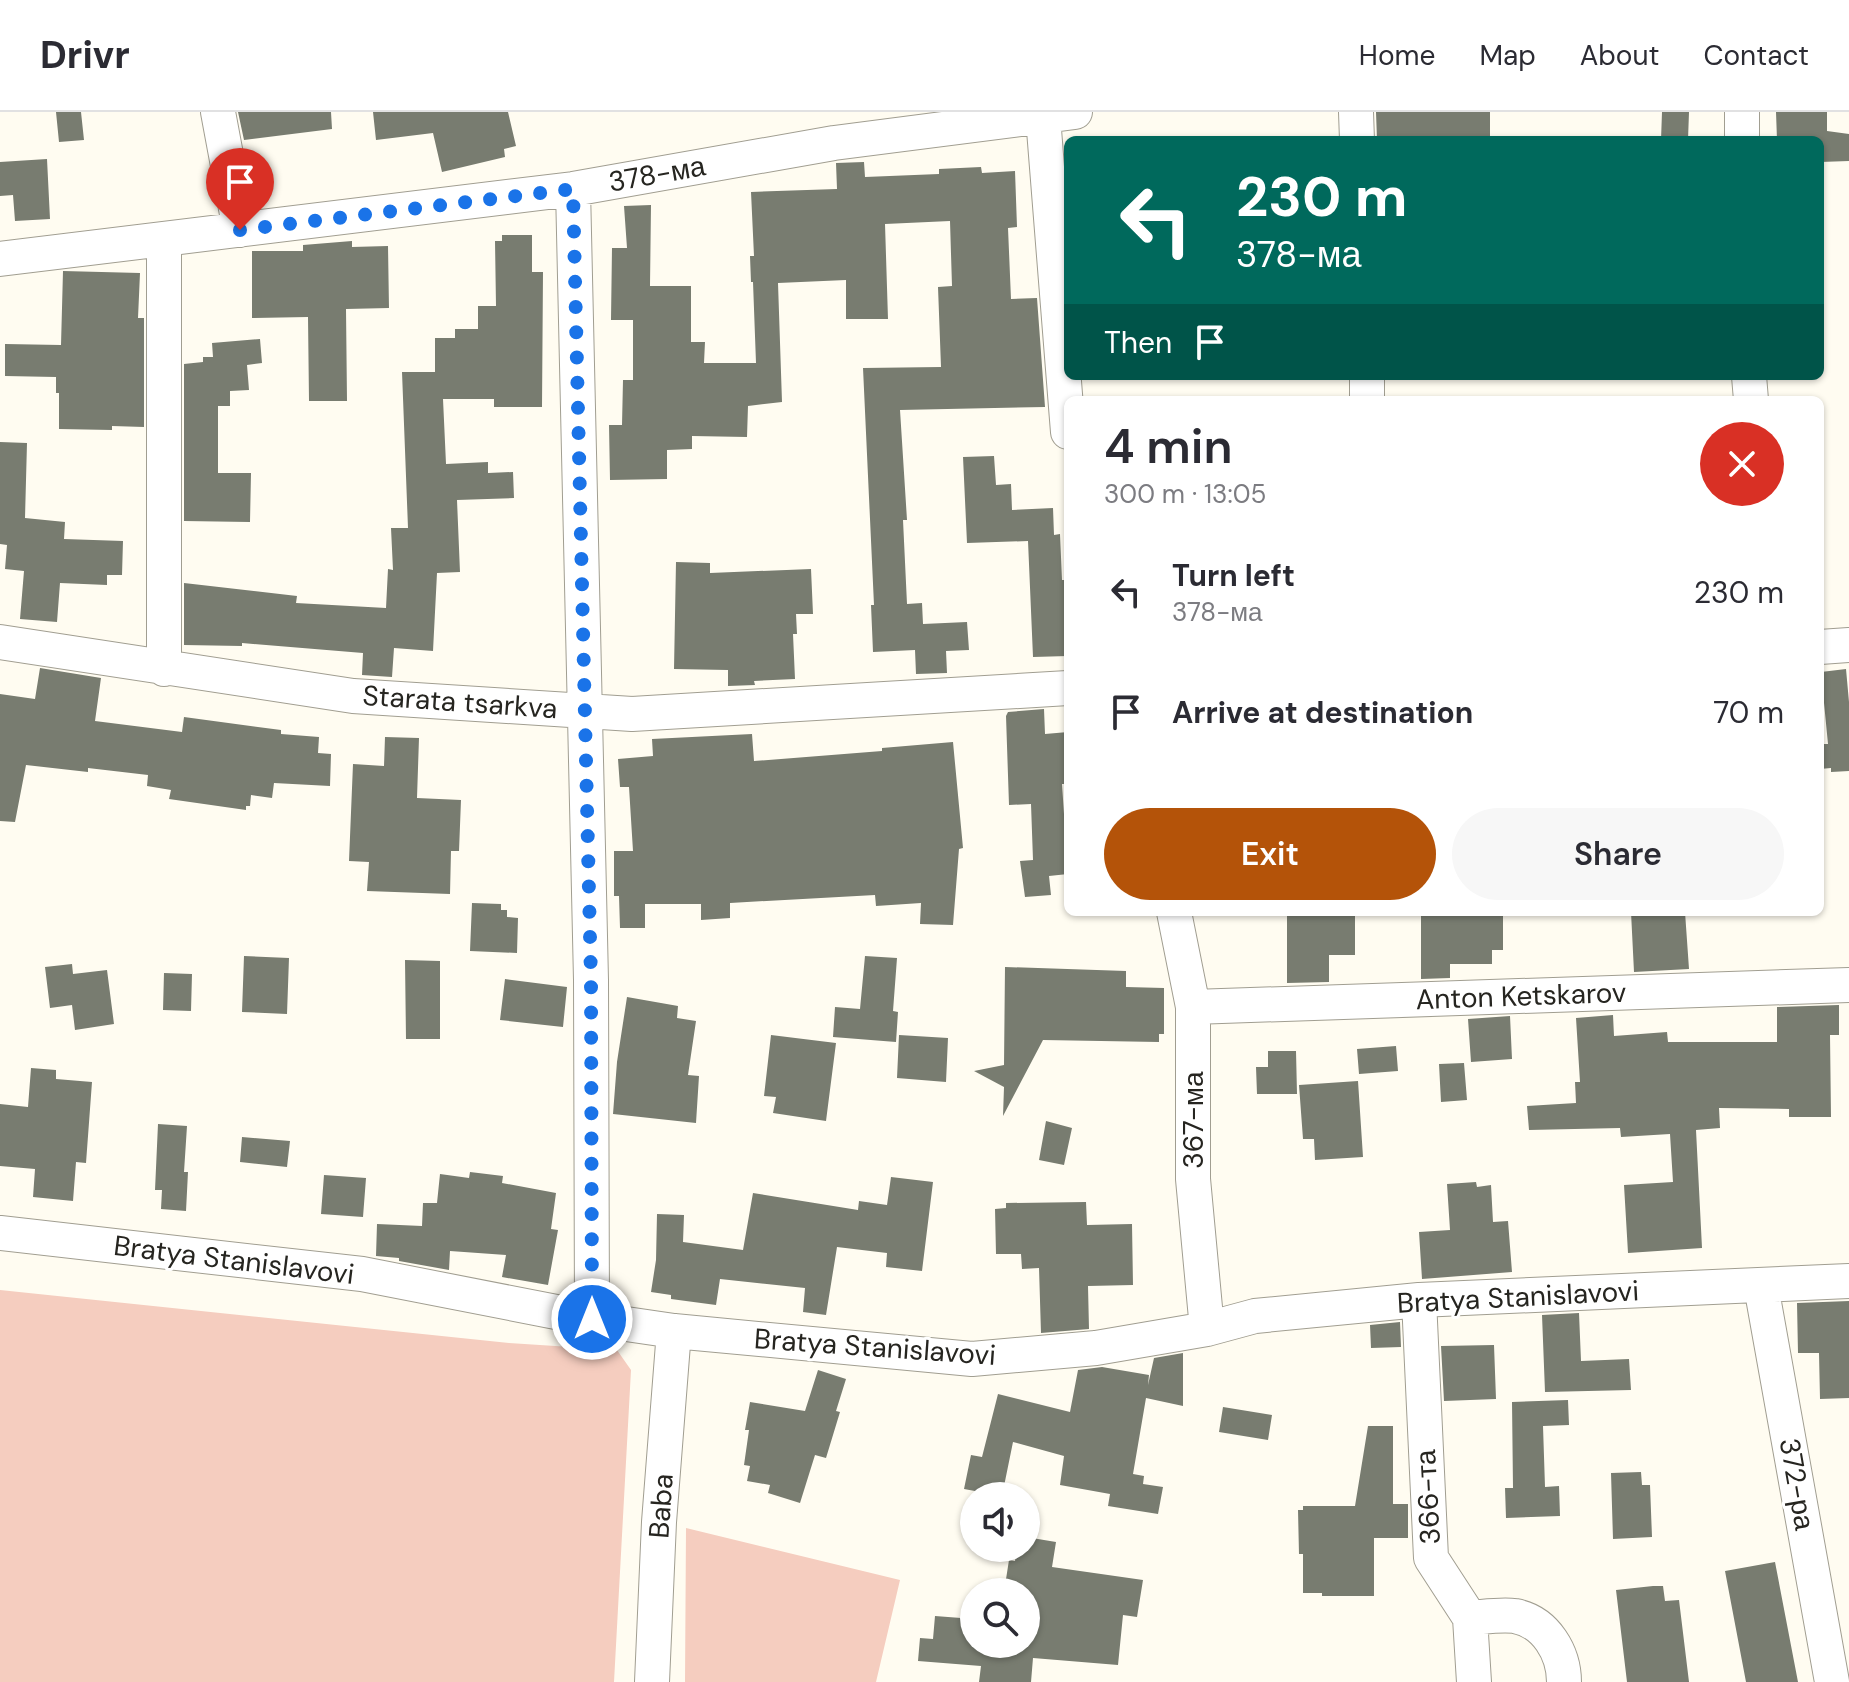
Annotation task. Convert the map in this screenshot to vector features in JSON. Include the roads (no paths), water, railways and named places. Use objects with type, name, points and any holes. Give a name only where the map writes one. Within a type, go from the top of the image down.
[{"type":"street","points":[[218,112],[240,230]]},
{"type":"street","points":[[1356,112],[1357,136]]},
{"type":"street","points":[[1742,112],[1742,136]]},
{"type":"street","points":[[1059,114],[1064,291]]},
{"type":"street","name":"378-ма","points":[[0,259],[573,189],[831,128],[1059,114]]},
{"type":"street","points":[[573,189],[591,980],[592,1319]]},
{"type":"street","points":[[164,239],[164,669]]},
{"type":"street","name":"Starata tsarkva","points":[[0,642],[353,696],[632,714],[1064,688]]},
{"type":"street","points":[[1824,647],[1849,645]]},
{"type":"street","name":"367-ма","points":[[1175,916],[1193,1007],[1193,1179],[1207,1329]]},
{"type":"street","name":"Anton Ketskarov","points":[[1193,1007],[1849,985]]},
{"type":"street","name":"Bratya Stanislavovi","points":[[0,1233],[362,1274],[592,1319],[674,1331],[972,1359],[1096,1348],[1207,1329],[1255,1316],[1419,1300],[1849,1281]]},
{"type":"street","name":"372-ра","points":[[1761,1286],[1832,1682]]},
{"type":"street","name":"366-та","points":[[1419,1300],[1431,1558],[1470,1618],[1474,1682]]},
{"type":"street","name":"Baba","points":[[652,1682],[659,1522],[674,1331]]},
{"type":"street","points":[[1470,1618],[1513,1615],[1528,1620],[1556,1646],[1564,1666],[1564,1682]]}]
